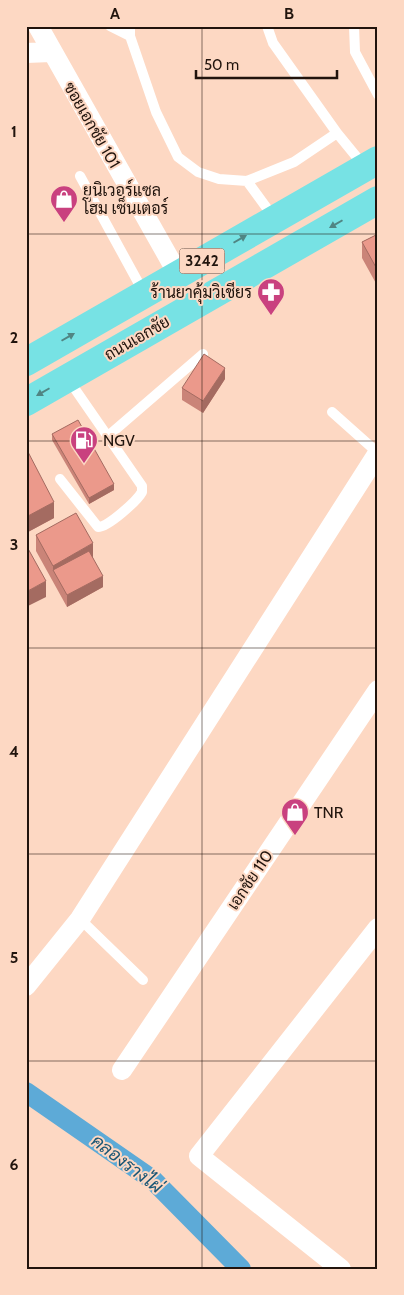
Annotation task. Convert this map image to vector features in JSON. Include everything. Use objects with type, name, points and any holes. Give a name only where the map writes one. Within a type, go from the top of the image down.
[{"type":"main road","name":"3242","points":[[26,362],[371,163]]},
{"type":"main road","name":"ถนนเอกชัย","points":[[26,402],[378,200]]},
{"type":"street","name":"ซอยเอกชัย 101","points":[[38,26],[178,274]]},
{"type":"street","points":[[26,53],[51,52]]},
{"type":"street","points":[[26,986],[80,918],[378,453]]},
{"type":"street","name":"เอกชัย 110","points":[[122,1070],[378,690]]},
{"type":"street","points":[[341,1269],[199,1156],[378,928]]},
{"type":"lane","points":[[110,26],[130,31],[156,112],[178,158],[205,175],[219,179],[248,181],[294,162],[337,133]]},
{"type":"lane","points":[[267,26],[273,43],[337,133],[371,163]]},
{"type":"lane","points":[[354,26],[355,52],[378,95]]},
{"type":"lane","points":[[80,176],[144,293]]},
{"type":"lane","points":[[248,181],[275,219]]},
{"type":"lane","points":[[108,436],[203,354]]},
{"type":"lane","points":[[60,479],[98,527],[103,527],[111,522],[140,496],[142,486],[68,378]]},
{"type":"lane","points":[[332,412],[378,453]]},
{"type":"lane","points":[[80,918],[143,980]]},
{"type":"building","points":[[378,234],[378,271],[362,242]]},
{"type":"building","points":[[204,354],[225,368],[203,401],[182,388]]},
{"type":"building","points":[[78,420],[114,484],[89,498],[52,434]]},
{"type":"building","points":[[27,450],[54,502],[28,516],[26,512]]},
{"type":"building","points":[[76,513],[93,543],[53,566],[36,535]]},
{"type":"building","points":[[26,545],[46,581],[26,592]]},
{"type":"building","points":[[89,551],[103,576],[67,595],[53,570]]},
{"type":"waterway","name":"คลองรางไผ่","points":[[26,1092],[153,1180],[241,1269]]},
{"type":"place","name":"ยูนิเวอร์แซล โฮม เซ็นเตอร์","points":[[64,223]]},
{"type":"place","name":"ร้านยาคุ้มวิเชียร","points":[[271,316]]},
{"type":"place","name":"NGV","points":[[84,464]]},
{"type":"place","name":"TNR","points":[[295,836]]}]
